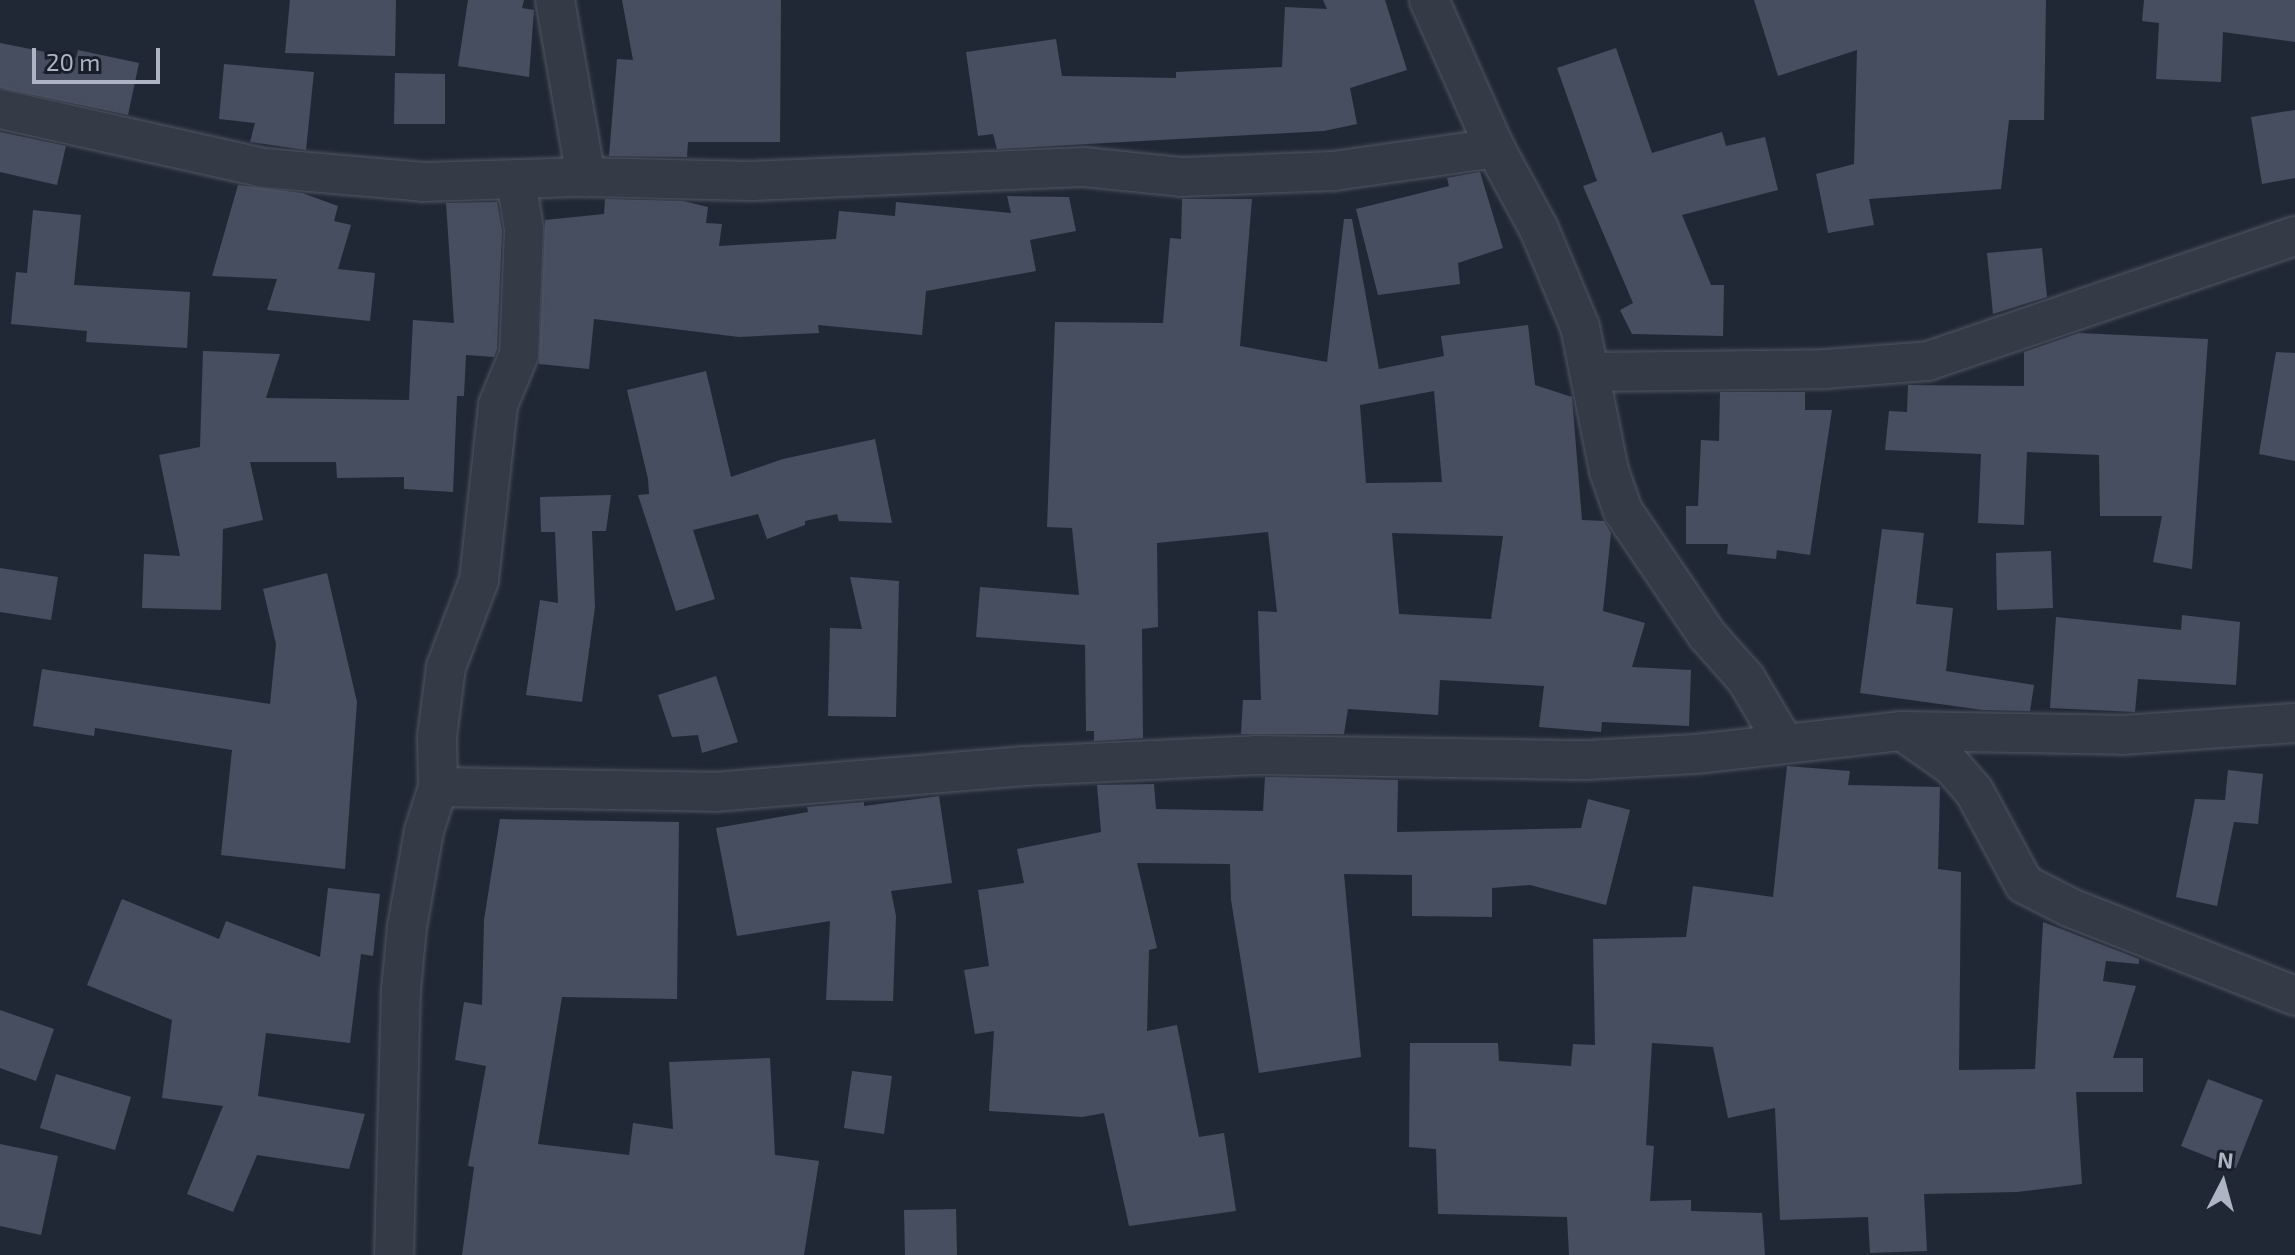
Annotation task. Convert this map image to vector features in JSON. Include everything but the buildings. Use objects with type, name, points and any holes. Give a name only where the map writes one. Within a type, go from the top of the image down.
[{"type":"street","points":[[555,0],[586,177]]},
{"type":"street","points":[[1429,0],[1495,148],[1539,229],[1580,327],[1609,471],[1623,511],[1697,622],[1746,679],[1784,743]]},
{"type":"street","points":[[0,109],[264,168],[423,182],[586,177],[750,181],[1084,167],[1180,177],[1350,170],[1495,148]]},
{"type":"street","points":[[394,1255],[401,990],[424,831],[438,787],[437,737],[446,667],[479,580],[498,405],[519,354],[524,229],[516,180]]},
{"type":"street","points":[[1590,372],[1825,369],[1928,361],[2295,236]]},
{"type":"street","points":[[438,787],[715,792],[1025,766],[1256,755],[1587,760],[1902,731],[2122,735],[2295,723]]},
{"type":"street","points":[[1902,731],[1952,766],[1974,791],[2024,884],[2071,908],[2295,996]]}]
